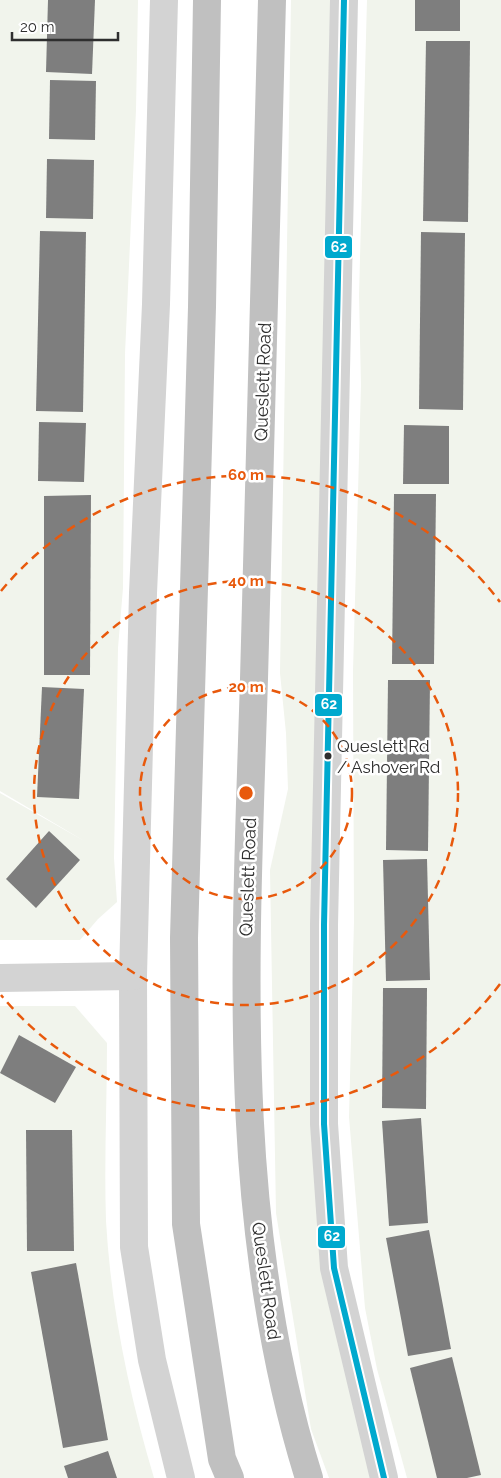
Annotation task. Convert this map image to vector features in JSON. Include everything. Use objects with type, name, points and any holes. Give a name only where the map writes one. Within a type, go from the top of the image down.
[{"type":"highway","points":[[207,0],[202,297],[184,938],[186,1224],[222,1459],[230,1478]]},
{"type":"highway","name":"Queslett Road","points":[[272,0],[265,324],[246,949],[247,1084],[255,1201],[270,1323],[298,1441],[309,1478]]},
{"type":"street","points":[[164,0],[156,304],[143,593],[133,976],[134,1247],[152,1360],[181,1478]]},
{"type":"street","points":[[344,0],[324,926],[324,1124],[334,1268],[384,1478]]},
{"type":"street","points":[[0,978],[133,976]]},
{"type":"shaded area","points":[[0,0],[138,0],[136,110],[125,354],[123,588],[118,648],[114,858],[117,902],[98,919],[80,940],[0,940],[0,793],[86,842],[0,791]]},
{"type":"shaded area","points":[[291,0],[333,0],[310,970],[315,1190],[372,1478],[329,1478],[311,1429],[276,1213],[270,870],[288,789],[286,733],[280,673]]},
{"type":"shaded area","points":[[367,0],[501,0],[501,1478],[407,1478],[377,1369],[365,1308],[349,1117],[354,921],[353,671],[361,385],[359,295]]},
{"type":"shaded area","points":[[0,1006],[75,1006],[107,1043],[105,1177],[108,1254],[122,1351],[154,1478],[0,1478]]},
{"type":"building","points":[[48,0],[95,0],[92,74],[46,72]]},
{"type":"building","points":[[415,0],[460,0],[460,31],[415,31]]},
{"type":"building","points":[[426,41],[470,41],[468,222],[423,221]]},
{"type":"building","points":[[50,80],[96,81],[95,140],[49,139]]},
{"type":"building","points":[[47,159],[94,160],[93,219],[46,218]]},
{"type":"building","points":[[40,231],[86,232],[83,412],[36,411]]},
{"type":"building","points":[[421,232],[465,233],[463,410],[419,409]]},
{"type":"building","points":[[39,422],[86,423],[84,482],[38,481]]},
{"type":"building","points":[[404,425],[449,426],[449,484],[403,484]]},
{"type":"building","points":[[394,494],[436,494],[434,664],[392,664]]},
{"type":"building","points":[[91,495],[90,675],[44,675],[44,496]]},
{"type":"building","points":[[388,680],[430,680],[428,851],[386,850]]},
{"type":"building","points":[[42,687],[84,689],[79,799],[37,797]]},
{"type":"building","points":[[49,831],[80,860],[36,908],[6,879]]},
{"type":"building","points":[[427,859],[430,980],[386,981],[383,860]]},
{"type":"building","points":[[383,988],[427,988],[426,1109],[382,1108]]},
{"type":"building","points":[[19,1035],[76,1067],[55,1103],[0,1073]]},
{"type":"building","points":[[421,1118],[428,1223],[389,1226],[382,1121]]},
{"type":"building","points":[[26,1130],[72,1130],[74,1251],[27,1251]]},
{"type":"building","points":[[429,1230],[451,1349],[408,1356],[386,1238]]},
{"type":"building","points":[[76,1263],[108,1440],[63,1448],[31,1272]]},
{"type":"building","points":[[452,1357],[481,1475],[467,1478],[437,1478],[410,1368]]},
{"type":"building","points":[[108,1451],[117,1478],[68,1478],[64,1466]]},
{"type":"transit line","name":"62","points":[[344,0],[324,925],[324,1124],[334,1268],[384,1478]]},
{"type":"place","name":"Queslett Rd / Ashover Rd","points":[[328,756]]}]
